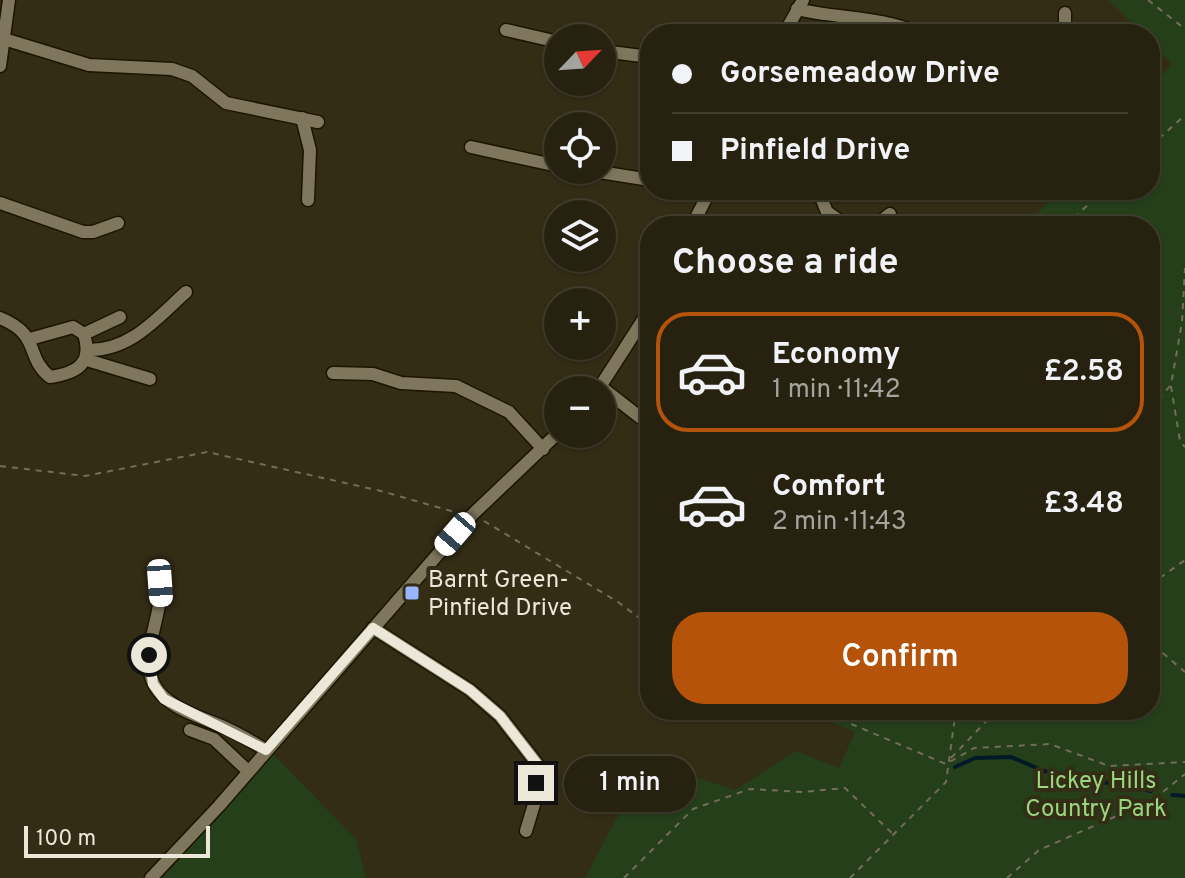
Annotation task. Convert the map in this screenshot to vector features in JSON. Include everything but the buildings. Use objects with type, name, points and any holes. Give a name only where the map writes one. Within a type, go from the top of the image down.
[{"type":"street","points":[[0,66],[9,0]]},
{"type":"street","points":[[789,24],[800,4],[835,18],[887,24]]},
{"type":"street","points":[[1065,13],[1065,24]]},
{"type":"street","points":[[506,30],[544,39]]},
{"type":"street","points":[[4,39],[89,65],[172,69],[192,76],[226,103],[318,122]]},
{"type":"street","points":[[616,53],[640,56]]},
{"type":"street","points":[[302,118],[310,142],[308,200]]},
{"type":"street","points":[[471,147],[544,163]]},
{"type":"street","points":[[616,175],[640,178]]},
{"type":"street","points":[[0,203],[83,232],[93,232],[118,223]]},
{"type":"street","points":[[0,318],[13,323],[30,339],[39,368],[50,377],[66,375],[88,355],[109,350],[142,333],[186,292]]},
{"type":"street","points":[[84,334],[120,317]]},
{"type":"street","points":[[608,376],[640,325]]},
{"type":"street","points":[[30,339],[73,327],[84,334],[88,355]]},
{"type":"street","points":[[88,355],[150,379]]},
{"type":"street","points":[[151,878],[471,516],[543,449],[509,412],[476,393],[456,386],[401,383],[373,374],[333,373]]},
{"type":"street","points":[[616,400],[640,418]]},
{"type":"street","points":[[160,583],[162,604],[149,655],[153,684],[164,699],[181,710],[229,729],[266,750]]},
{"type":"street","points":[[373,628],[470,690],[500,716],[538,765],[532,813],[526,831]]},
{"type":"street","points":[[190,730],[214,739],[248,771]]},
{"type":"street","points":[[532,813],[545,818]]},
{"type":"path","points":[[1148,0],[1185,29]]},
{"type":"path","points":[[1160,138],[1185,115]]},
{"type":"path","points":[[1076,216],[1093,200]]},
{"type":"path","points":[[1185,268],[1182,322],[1171,385],[1180,441],[1185,447]]},
{"type":"path","points":[[1160,397],[1171,385]]},
{"type":"path","points":[[0,466],[85,476],[207,452],[381,491],[471,516],[618,602],[640,618]]},
{"type":"path","points":[[1160,578],[1185,560]]},
{"type":"path","points":[[1160,651],[1185,672]]},
{"type":"path","points":[[842,720],[946,764]]},
{"type":"path","points":[[850,878],[946,782],[954,720]]},
{"type":"path","points":[[946,764],[988,720]]},
{"type":"path","points":[[946,764],[974,748],[1050,744],[1109,766],[1185,762]]},
{"type":"path","points":[[1007,878],[1039,850],[1153,800],[1185,774]]},
{"type":"path","points":[[624,878],[693,809],[750,789],[802,792],[845,788],[895,836]]},
{"type":"green space","name":"Lickey Hills Country Park","points":[[1109,0],[1185,0],[1185,878],[585,878],[628,797],[671,769],[735,790],[796,751],[839,768],[855,732],[832,720],[1160,720],[1160,216],[1035,216],[1050,200],[1160,200],[1160,77],[1172,64],[1160,51],[1160,24],[1133,24]]},
{"type":"green space","points":[[272,753],[356,839],[366,878],[163,878]]},
{"type":"waterway","points":[[955,767],[975,758],[1011,757],[1044,771],[1151,791]]},
{"type":"waterway","points":[[1172,795],[1185,796]]},
{"type":"place","name":"Barnt Green- Pinfield Drive","points":[[412,593]]},
{"type":"route","points":[[149,655],[153,684],[164,699],[266,750],[373,628],[470,690],[500,716],[538,765],[536,783]]}]
